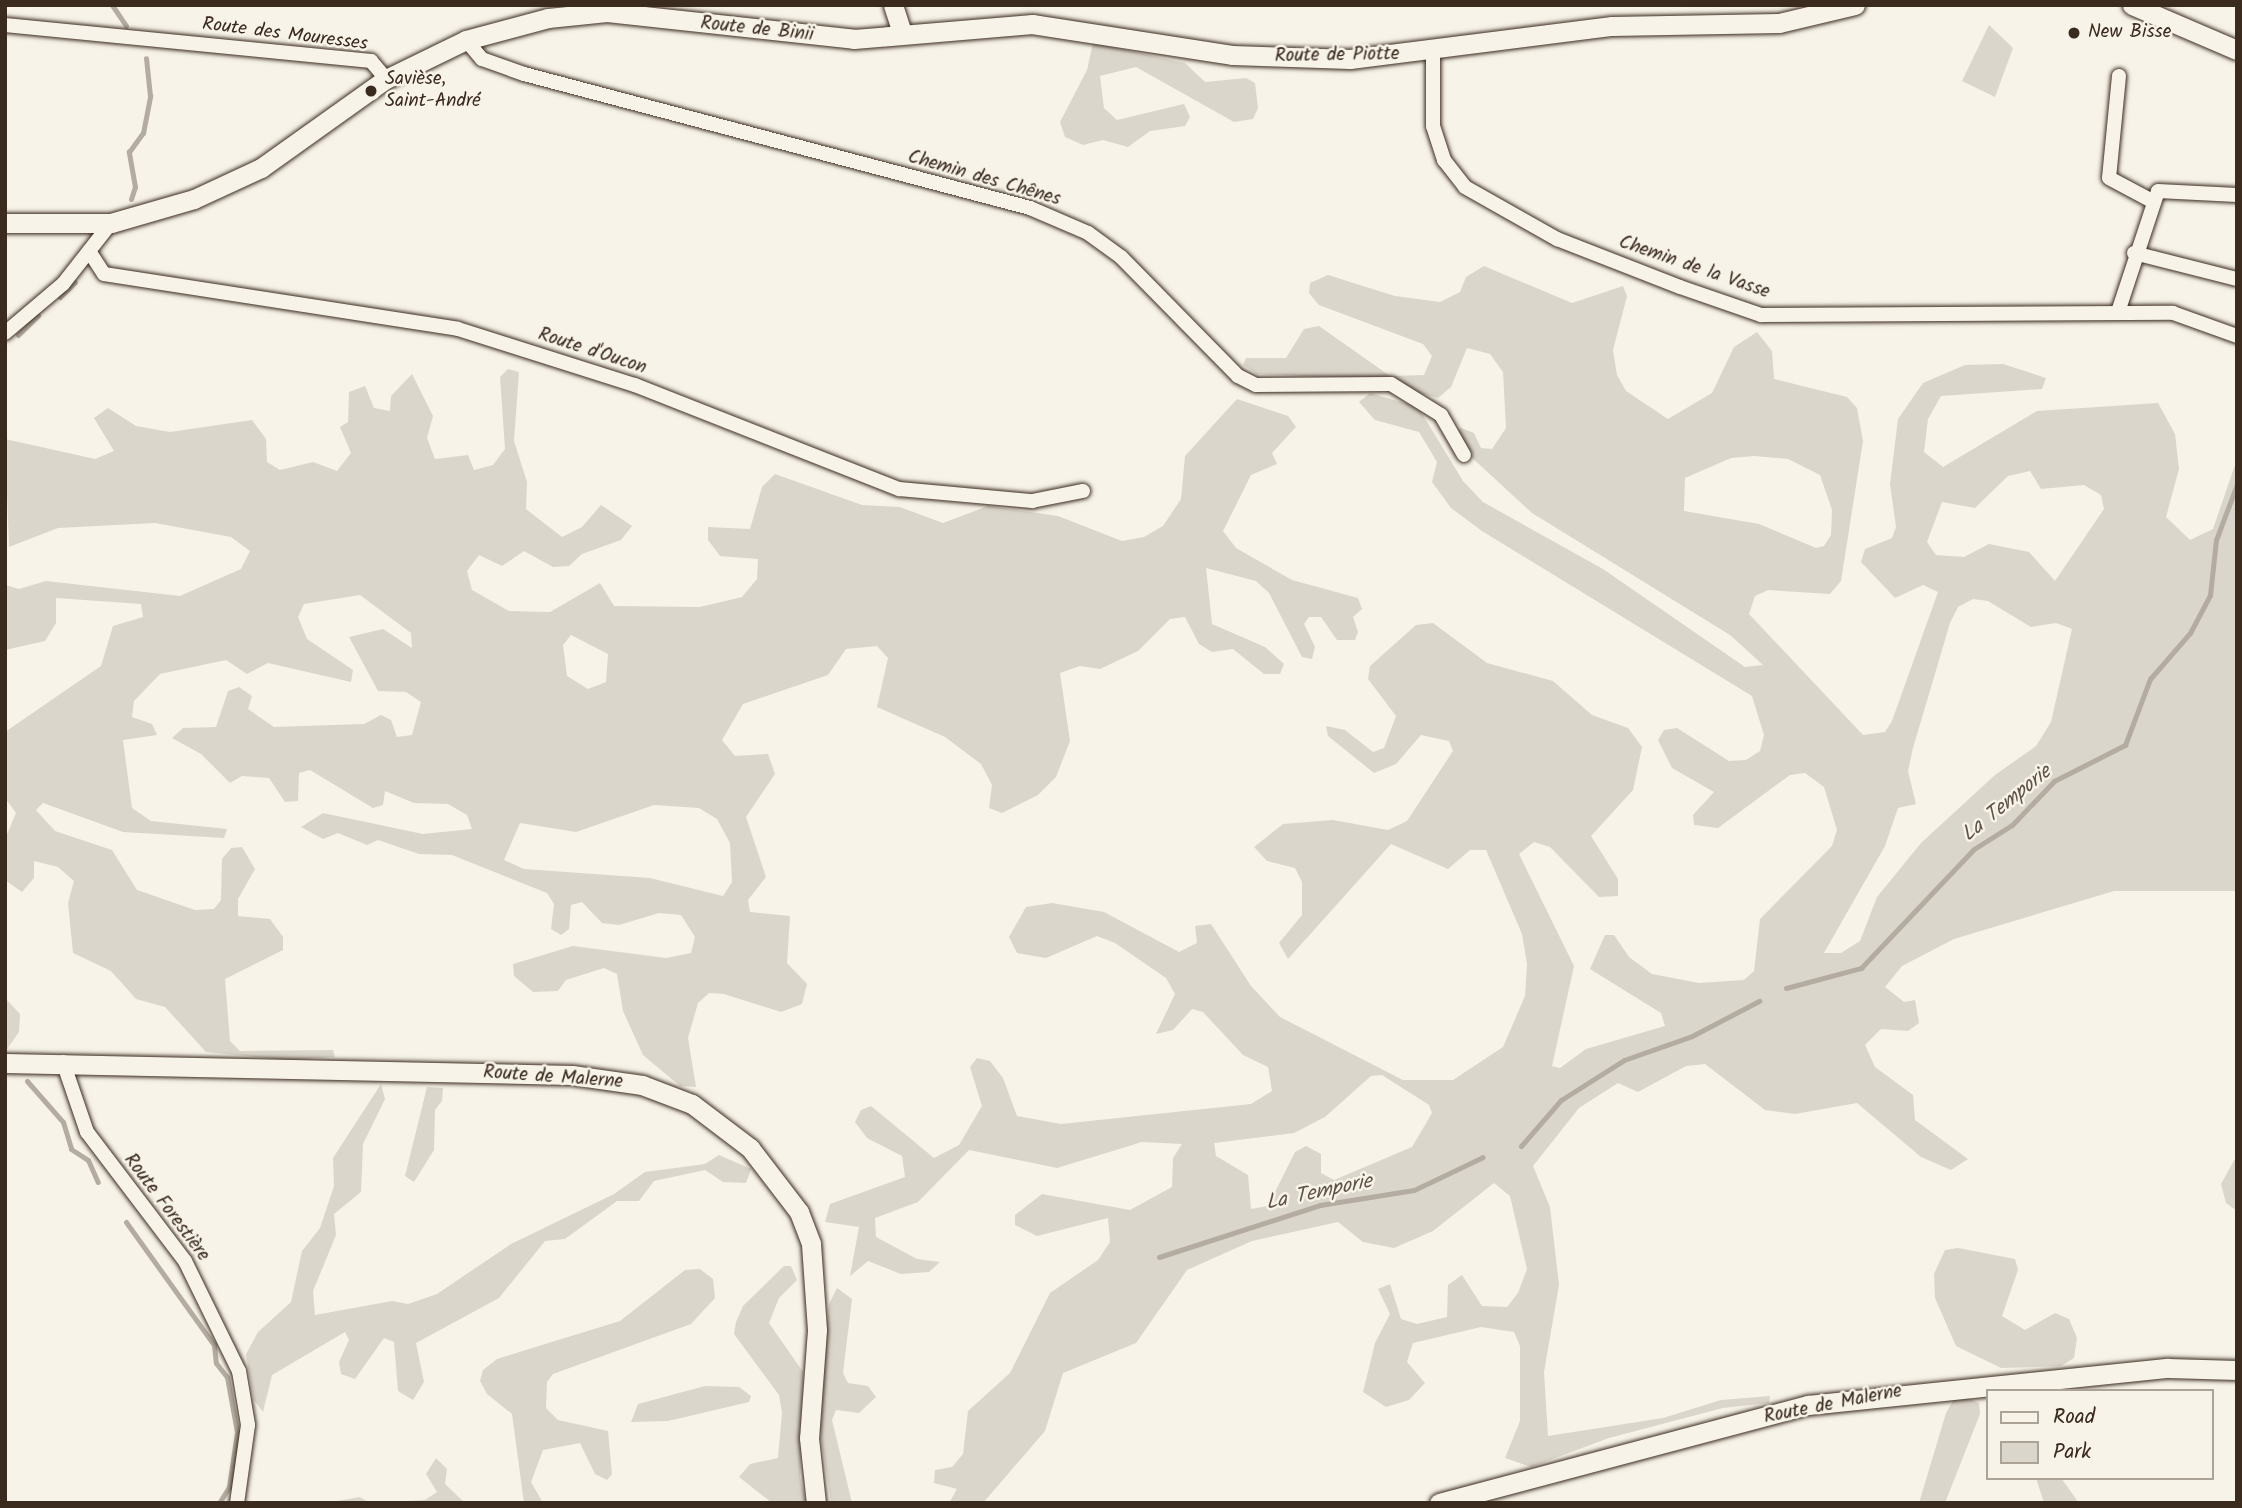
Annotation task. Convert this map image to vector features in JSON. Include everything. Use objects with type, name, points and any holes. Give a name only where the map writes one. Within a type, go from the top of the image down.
[{"type":"street","points":[[894,5],[902,33]]},
{"type":"street","name":"Route de Piotte","points":[[902,33],[1032,24],[1232,55],[1350,59],[1433,52],[1612,26],[1779,23],[1854,5]]},
{"type":"street","points":[[2132,5],[2237,50]]},
{"type":"street","name":"Route de Binii","points":[[5,223],[111,223],[194,199],[261,169],[386,79],[466,40],[548,18],[607,12],[786,36],[902,33]]},
{"type":"street","name":"Route des Mouresses","points":[[5,25],[372,61],[386,79]]},
{"type":"street","name":"Chemin des Chênes","points":[[466,40],[482,59],[524,74],[1030,208],[1088,233],[1121,257],[1238,376],[1256,385],[1391,384],[1441,415],[1464,455]]},
{"type":"street","name":"Chemin de la Vasse","points":[[1433,52],[1433,126],[1444,160],[1465,187],[1557,239],[1680,287],[1762,315],[2173,313],[2237,336]]},
{"type":"street","points":[[2119,76],[2109,178],[2154,202]]},
{"type":"street","points":[[2118,312],[2134,253],[2154,202],[2165,188],[2237,195]]},
{"type":"street","points":[[5,333],[63,284],[111,223]]},
{"type":"street","name":"Route d'Oucon","points":[[89,251],[104,274],[458,330],[635,385],[899,489],[1032,501],[1083,491]]},
{"type":"street","points":[[2134,253],[2237,279]]},
{"type":"street","name":"Route de Malerne","points":[[5,1063],[63,1062],[572,1075],[642,1085],[692,1104],[750,1148],[788,1195],[811,1244],[817,1330],[809,1438],[817,1503]]},
{"type":"street","name":"Route Forestière","points":[[63,1062],[87,1132],[185,1261],[239,1371],[248,1424],[237,1503]]},
{"type":"street","name":"Route de Malerne","points":[[1439,1503],[1808,1405],[2168,1368],[2237,1370]]},
{"type":"green space","points":[[1989,25],[2013,48],[1995,97],[1962,81]]},
{"type":"green space","points":[[1093,43],[1185,63],[1205,82],[1246,78],[1255,83],[1258,108],[1253,119],[1234,122],[1136,67],[1100,76],[1104,108],[1117,120],[1184,104],[1190,117],[1185,126],[1150,131],[1128,147],[1103,140],[1083,145],[1065,137],[1060,122],[1087,70]]},
{"type":"green space","points":[[1484,266],[1572,303],[1623,286],[1627,296],[1613,350],[1617,375],[1626,391],[1668,419],[1712,393],[1734,347],[1757,332],[1772,351],[1774,379],[1847,397],[1857,408],[1863,441],[1841,581],[1830,594],[1768,590],[1755,596],[1749,614],[1863,735],[1885,732],[1892,721],[1938,592],[1923,585],[1895,598],[1861,562],[1865,549],[1892,538],[1896,527],[1890,484],[1898,419],[1923,383],[1965,365],[2003,364],[2046,378],[2042,389],[1941,396],[1928,419],[1924,452],[1943,467],[2037,411],[2158,403],[2175,434],[2179,469],[2166,517],[2190,540],[2213,529],[2237,459],[2237,891],[2114,891],[1954,939],[1902,966],[1885,987],[1904,1002],[1915,1000],[1919,1023],[1908,1031],[1881,1029],[1865,1045],[1875,1067],[1913,1095],[1915,1120],[1968,1159],[1951,1170],[1921,1157],[1857,1103],[1795,1114],[1765,1110],[1705,1064],[1686,1066],[1638,1092],[1618,1083],[1579,1108],[1533,1166],[1550,1207],[1559,1285],[1544,1372],[1548,1436],[1663,1418],[1721,1400],[1770,1396],[1769,1403],[1723,1408],[1609,1438],[1531,1467],[1505,1458],[1520,1421],[1520,1346],[1514,1332],[1481,1327],[1413,1343],[1407,1362],[1425,1383],[1409,1400],[1386,1407],[1363,1392],[1375,1343],[1390,1314],[1378,1289],[1390,1284],[1401,1319],[1417,1324],[1447,1317],[1448,1285],[1462,1275],[1482,1306],[1507,1307],[1518,1293],[1527,1269],[1510,1196],[1494,1183],[1433,1231],[1394,1248],[1363,1242],[1338,1222],[1252,1241],[1187,1270],[1136,1343],[1063,1373],[1045,1431],[983,1503],[949,1503],[957,1489],[934,1483],[935,1470],[952,1467],[963,1454],[968,1411],[1010,1373],[1050,1293],[1098,1260],[1110,1242],[1108,1218],[1037,1236],[1015,1225],[1015,1215],[1042,1194],[1130,1210],[1172,1187],[1173,1158],[1182,1144],[1142,1142],[1057,1168],[969,1150],[918,1202],[875,1218],[876,1237],[917,1259],[940,1262],[929,1272],[901,1274],[868,1261],[850,1276],[859,1227],[825,1222],[830,1204],[905,1177],[902,1156],[867,1138],[855,1122],[861,1110],[871,1106],[934,1158],[959,1145],[982,1106],[970,1067],[977,1058],[990,1061],[1003,1078],[1017,1116],[1061,1124],[1251,1104],[1272,1091],[1268,1067],[1243,1055],[1203,1012],[1192,1009],[1173,1030],[1156,1034],[1175,994],[1166,978],[1115,943],[1097,936],[1046,958],[1017,953],[1009,937],[1026,907],[1052,903],[1104,912],[1179,952],[1197,943],[1195,926],[1211,924],[1251,986],[1280,1017],[1403,1080],[1453,1080],[1503,1047],[1525,996],[1527,964],[1522,934],[1486,850],[1470,850],[1448,869],[1391,844],[1288,959],[1279,943],[1302,915],[1302,882],[1295,868],[1267,861],[1254,847],[1283,824],[1333,820],[1388,830],[1407,821],[1453,751],[1449,741],[1421,735],[1396,764],[1374,773],[1328,736],[1326,726],[1345,730],[1373,752],[1384,748],[1396,716],[1368,679],[1370,666],[1416,625],[1433,623],[1487,663],[1553,681],[1592,715],[1628,728],[1642,747],[1633,790],[1591,836],[1618,879],[1618,896],[1599,897],[1550,847],[1534,842],[1519,854],[1574,966],[1552,1066],[1560,1068],[1586,1049],[1665,1026],[1661,1013],[1590,969],[1605,935],[1614,935],[1629,957],[1652,974],[1699,983],[1744,980],[1754,971],[1760,919],[1832,846],[1837,830],[1824,787],[1805,773],[1790,775],[1718,828],[1694,825],[1693,815],[1714,792],[1672,768],[1658,740],[1664,730],[1677,728],[1729,761],[1746,760],[1760,751],[1764,735],[1752,696],[1482,531],[1451,508],[1432,482],[1437,462],[1419,432],[1375,420],[1359,402],[1370,393],[1418,407],[1463,481],[1483,502],[1603,569],[1745,667],[1763,665],[1730,635],[1532,513],[1469,455],[1456,432],[1461,428],[1474,433],[1481,448],[1492,449],[1506,428],[1503,372],[1490,354],[1467,348],[1451,387],[1438,398],[1368,379],[1257,374],[1243,365],[1246,358],[1286,358],[1304,329],[1319,326],[1390,376],[1424,375],[1432,356],[1423,344],[1319,305],[1309,293],[1310,283],[1328,275],[1395,296],[1440,302],[1460,292],[1466,277]],"holes":[[[1754,456],[1788,459],[1820,475],[1832,510],[1831,535],[1824,546],[1816,548],[1759,524],[1684,511],[1685,478],[1731,458]],[[2030,471],[2041,489],[2084,485],[2101,495],[2104,509],[2055,581],[2029,552],[1989,544],[1964,557],[1936,555],[1927,542],[1942,502],[1975,508],[2008,476]],[[1973,599],[1988,601],[2031,627],[2056,623],[2072,629],[2051,722],[2036,746],[1995,775],[1921,843],[1877,897],[1860,941],[1841,953],[1824,953],[1885,846],[1898,808],[1916,804],[1908,771],[1950,623],[1958,607]],[[1382,1075],[1429,1105],[1432,1113],[1412,1147],[1334,1180],[1321,1173],[1321,1154],[1306,1146],[1295,1152],[1268,1206],[1251,1209],[1248,1175],[1216,1156],[1214,1143],[1294,1133],[1325,1117],[1371,1076]]]},
{"type":"green space","points":[[508,369],[519,372],[514,441],[527,482],[526,509],[562,537],[582,527],[601,505],[632,526],[621,540],[582,554],[569,566],[553,567],[524,551],[502,566],[479,555],[467,571],[472,590],[509,611],[550,612],[600,583],[614,606],[700,607],[742,597],[757,579],[758,559],[720,556],[708,540],[708,527],[750,529],[762,487],[775,474],[862,505],[900,507],[943,523],[988,506],[1058,516],[1122,541],[1144,537],[1163,526],[1181,499],[1185,456],[1237,399],[1288,416],[1296,427],[1272,453],[1277,464],[1251,475],[1223,531],[1236,548],[1292,580],[1358,598],[1362,609],[1353,617],[1358,632],[1355,640],[1337,640],[1321,617],[1309,617],[1304,624],[1315,647],[1312,659],[1302,657],[1269,593],[1256,581],[1206,568],[1212,624],[1265,647],[1284,664],[1280,674],[1264,674],[1233,649],[1212,652],[1199,644],[1185,617],[1170,619],[1138,651],[1100,669],[1080,666],[1060,673],[1070,741],[1056,777],[1038,795],[1002,813],[989,808],[992,785],[981,764],[945,737],[877,707],[888,658],[877,646],[846,649],[828,675],[743,704],[722,740],[735,756],[768,754],[775,774],[746,817],[766,877],[748,900],[750,912],[790,916],[787,963],[807,984],[802,1004],[781,1012],[724,994],[709,993],[698,1003],[688,1038],[696,1087],[680,1086],[643,1055],[623,1011],[617,974],[604,968],[566,980],[558,991],[533,992],[514,976],[513,964],[573,946],[666,958],[691,953],[695,937],[681,915],[659,913],[619,925],[602,923],[582,902],[571,905],[569,929],[561,935],[551,929],[554,904],[547,893],[452,855],[419,854],[378,840],[367,845],[338,833],[323,839],[301,827],[323,813],[423,834],[472,829],[467,815],[448,804],[414,803],[385,791],[383,805],[373,808],[310,770],[299,773],[298,801],[285,802],[269,778],[242,776],[230,783],[201,754],[172,738],[183,728],[216,727],[228,691],[239,687],[252,696],[248,709],[274,727],[364,724],[381,715],[391,720],[397,737],[412,735],[421,702],[406,692],[378,691],[349,637],[383,629],[412,648],[411,633],[360,595],[304,604],[298,617],[307,639],[353,670],[351,682],[268,663],[247,674],[226,660],[160,674],[134,701],[132,717],[152,724],[157,735],[123,740],[132,808],[151,821],[227,829],[224,838],[123,832],[43,803],[36,810],[55,831],[112,850],[137,890],[195,910],[214,909],[221,900],[222,859],[231,848],[242,847],[255,869],[238,899],[238,916],[270,919],[283,937],[283,950],[225,979],[230,1041],[240,1051],[333,1050],[335,1057],[286,1060],[206,1052],[165,1007],[136,999],[111,971],[73,953],[68,903],[74,881],[58,867],[34,861],[34,878],[22,892],[5,880],[5,839],[16,813],[5,798],[5,732],[101,666],[113,626],[143,617],[141,604],[56,598],[56,623],[45,641],[5,650],[5,585],[19,589],[46,581],[180,596],[241,569],[250,551],[231,537],[155,523],[58,528],[9,547],[5,439],[95,459],[114,451],[94,418],[108,408],[136,426],[170,432],[252,420],[266,439],[267,462],[280,470],[313,462],[337,471],[351,453],[340,427],[348,422],[349,392],[365,386],[374,408],[390,411],[391,396],[412,374],[433,416],[427,438],[435,459],[468,455],[474,470],[493,465],[505,449],[500,377]],"holes":[[[571,635],[608,654],[606,682],[588,689],[567,676],[563,645]],[[654,805],[699,808],[717,819],[730,843],[732,882],[723,896],[650,878],[524,869],[504,860],[520,823],[576,832]]]},
{"type":"green space","points":[[5,998],[20,1014],[19,1032],[5,1052]]},
{"type":"green space","points":[[381,1084],[385,1099],[363,1144],[361,1192],[334,1214],[336,1235],[313,1291],[315,1315],[392,1301],[408,1304],[437,1294],[511,1244],[614,1194],[645,1172],[705,1164],[719,1155],[751,1169],[746,1183],[723,1182],[705,1170],[654,1181],[639,1201],[617,1201],[565,1239],[545,1241],[499,1298],[416,1343],[424,1382],[413,1400],[398,1391],[394,1342],[384,1338],[355,1379],[341,1374],[339,1362],[349,1340],[345,1332],[272,1375],[263,1412],[254,1400],[246,1354],[258,1332],[291,1302],[302,1251],[320,1228],[334,1186],[333,1158]]},
{"type":"green space","points":[[427,1087],[443,1088],[442,1101],[435,1110],[434,1150],[414,1182],[405,1176]]},
{"type":"green space","points":[[2237,1155],[2237,1211],[2226,1203],[2221,1184]]},
{"type":"green space","points":[[1958,1248],[2015,1259],[2018,1270],[2002,1316],[2025,1330],[2055,1313],[2069,1319],[2077,1338],[2074,1358],[2061,1366],[2001,1368],[1956,1346],[1935,1298],[1934,1274],[1945,1250]]},
{"type":"green space","points":[[784,1266],[791,1266],[797,1280],[779,1298],[769,1323],[803,1372],[800,1477],[806,1503],[772,1503],[739,1477],[750,1464],[778,1458],[782,1413],[779,1395],[734,1334],[736,1322],[743,1306]]},
{"type":"green space","points":[[700,1269],[713,1279],[715,1298],[691,1324],[553,1374],[547,1382],[546,1408],[558,1420],[608,1431],[612,1474],[607,1480],[595,1474],[580,1443],[543,1450],[531,1482],[543,1503],[524,1503],[512,1414],[487,1394],[480,1381],[483,1370],[497,1359],[620,1321],[685,1270]]},
{"type":"green space","points":[[837,1288],[852,1299],[843,1373],[848,1383],[868,1386],[876,1397],[859,1413],[836,1410],[832,1420],[852,1503],[831,1503],[819,1423],[829,1304]]},
{"type":"green space","points":[[705,1386],[739,1387],[751,1396],[749,1402],[668,1421],[631,1422],[638,1404]]},
{"type":"green space","points":[[1965,1397],[1979,1403],[1980,1414],[1945,1503],[1919,1503],[1946,1413],[1954,1399]]},
{"type":"green space","points":[[436,1458],[447,1469],[445,1484],[465,1503],[370,1503],[425,1500],[437,1492],[426,1474]]},
{"type":"green space","points":[[2037,1480],[2062,1480],[2079,1503],[2044,1503]]},
{"type":"green space","points":[[360,1497],[370,1503],[325,1503]]},
{"type":"waterway","points":[[112,5],[126,26]]},
{"type":"waterway","points":[[131,199],[135,187],[129,152],[143,133],[150,96],[146,58]]},
{"type":"waterway","points":[[60,297],[75,282]]},
{"type":"waterway","points":[[18,335],[38,316]]},
{"type":"waterway","name":"La Temporie","points":[[1786,988],[1861,968],[1974,849],[2012,825],[2054,781],[2125,745],[2150,679],[2190,633],[2210,595],[2216,540],[2237,484]]},
{"type":"waterway","name":"La Temporie","points":[[1521,1146],[1561,1100],[1624,1060],[1692,1036],[1759,1001]]},
{"type":"waterway","points":[[27,1081],[63,1122],[71,1149],[88,1160],[98,1182]]},
{"type":"waterway","name":"La Temporie","points":[[1159,1257],[1320,1205],[1414,1190],[1483,1157]]},
{"type":"waterway","points":[[126,1222],[214,1345],[216,1363],[227,1377],[237,1432],[229,1487],[219,1503]]},
{"type":"place","name":"New Bisse","points":[[2074,33]]},
{"type":"place","name":"Savièse, Saint-André","points":[[371,91]]}]
